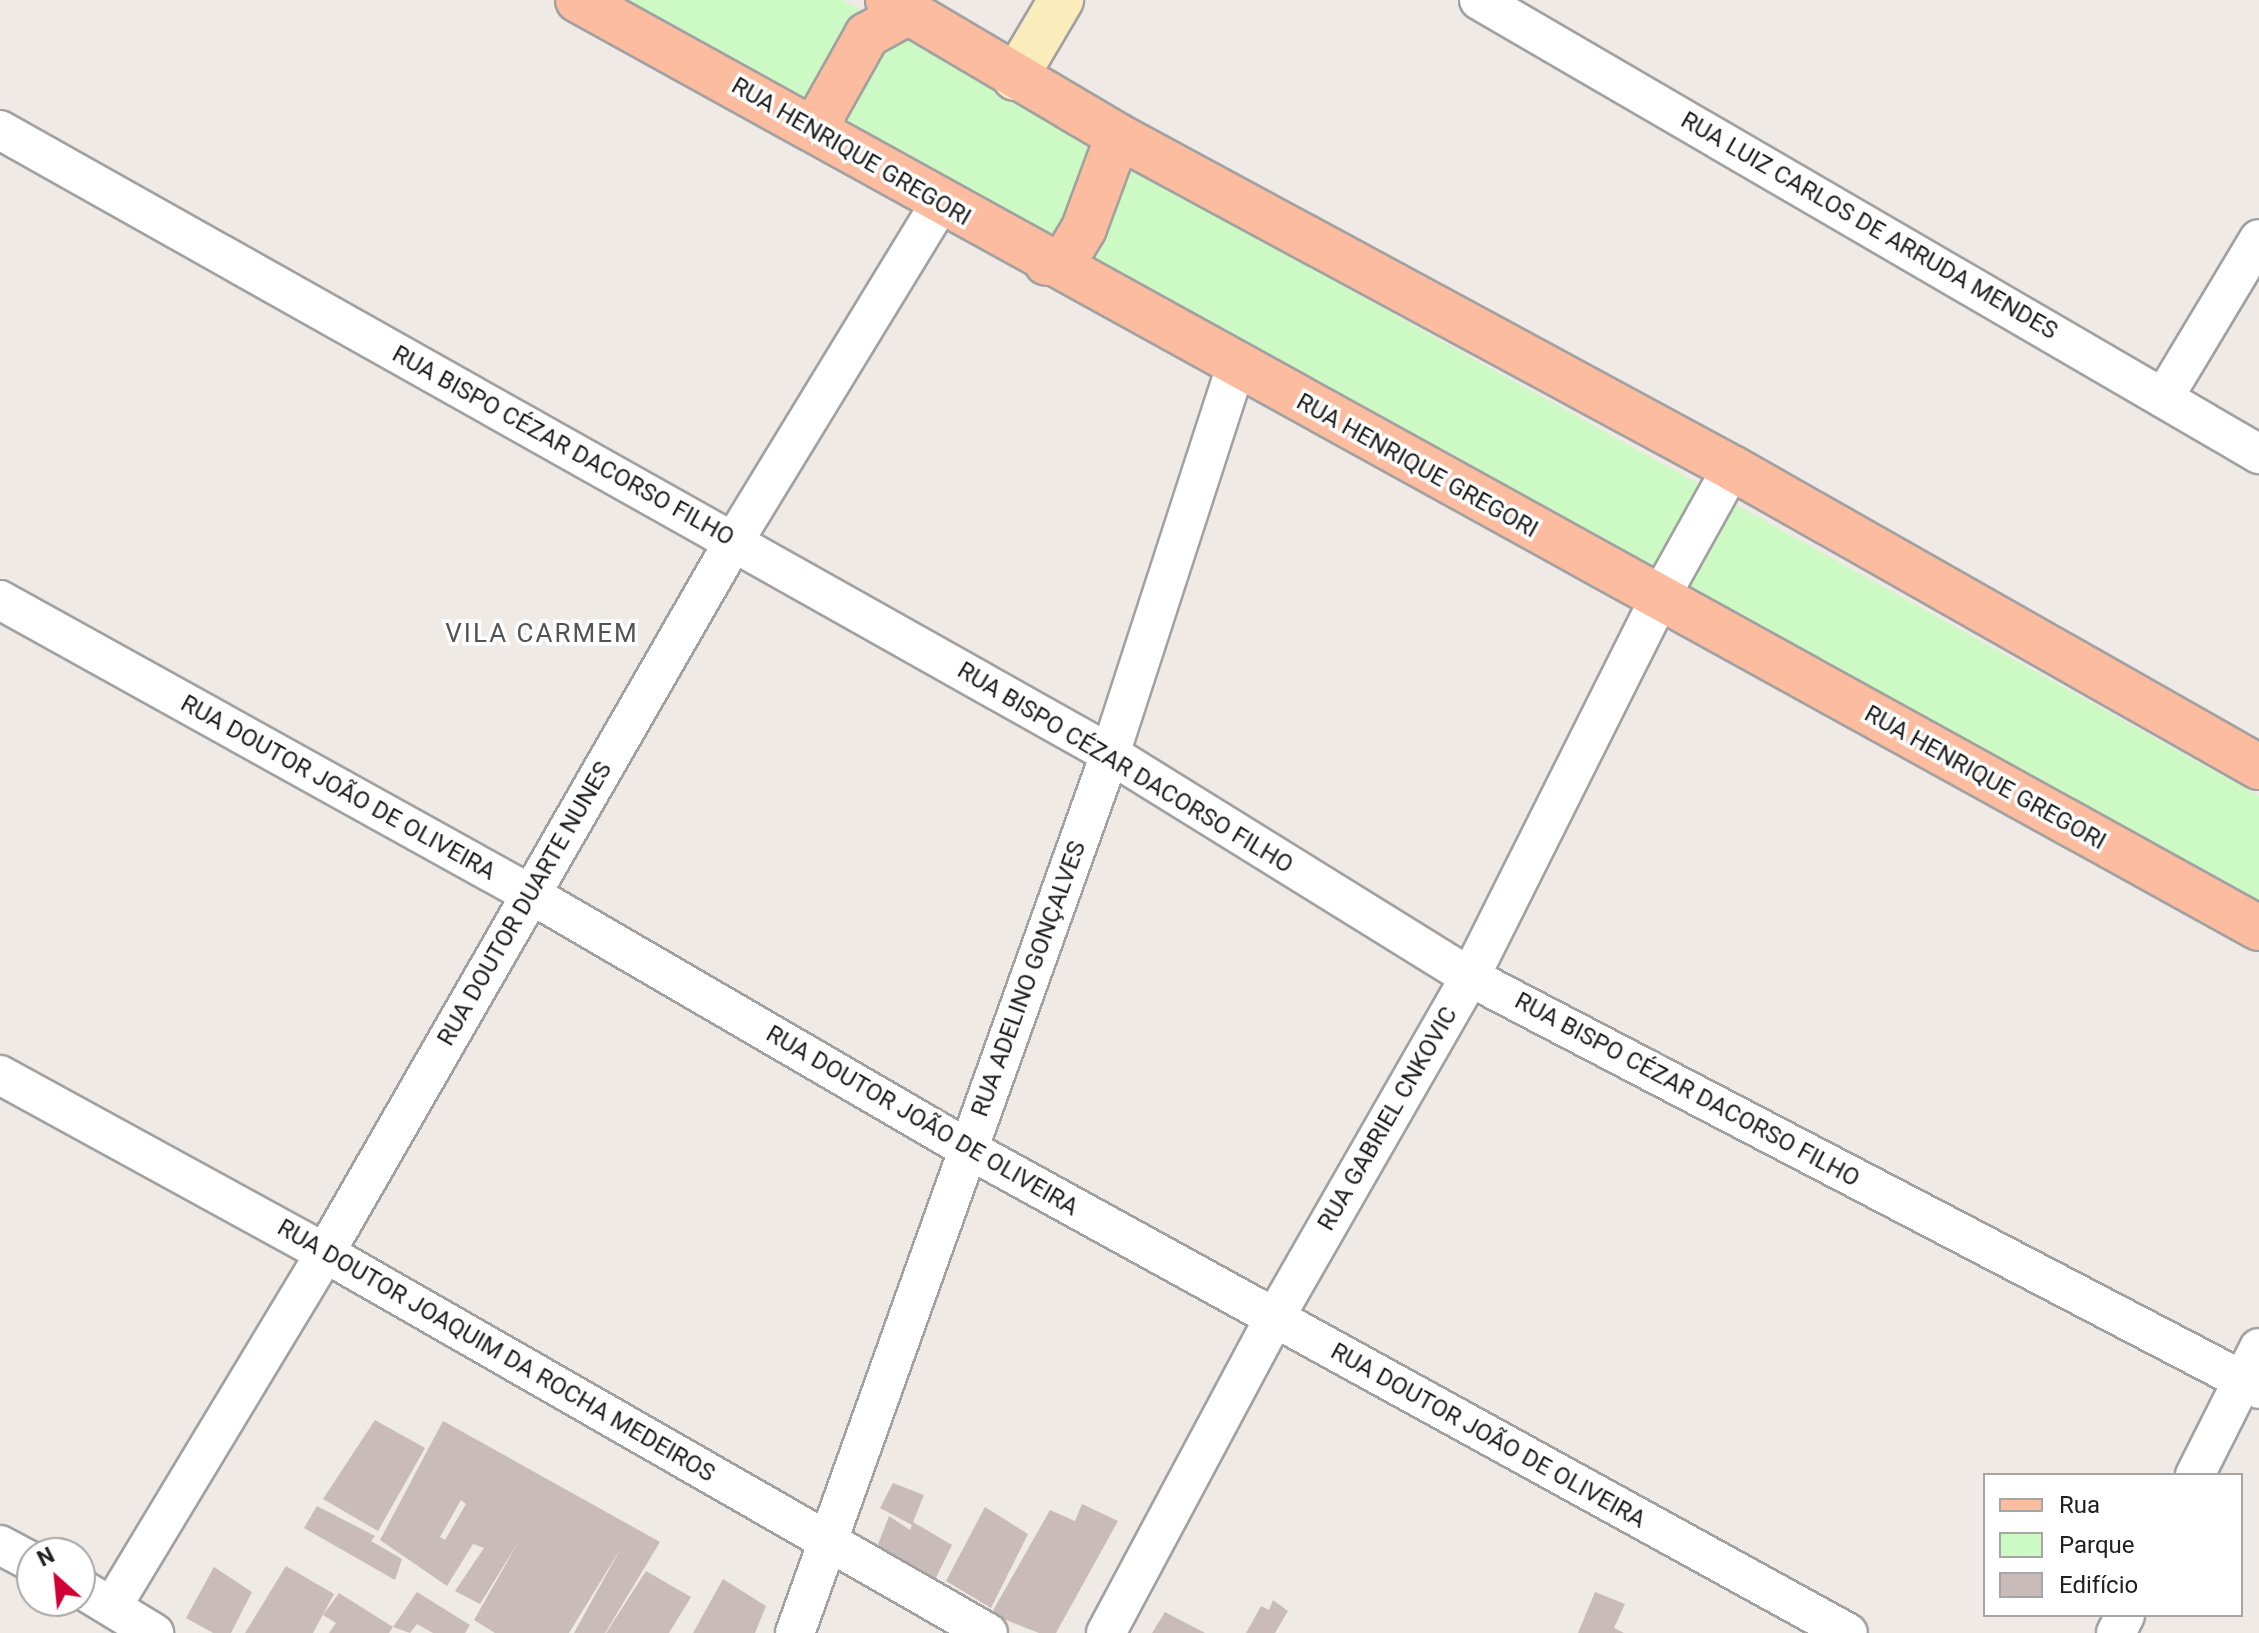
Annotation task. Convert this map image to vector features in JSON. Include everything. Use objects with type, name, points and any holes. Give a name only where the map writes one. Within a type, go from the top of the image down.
[{"type":"main road","name":"RUA HENRIQUE GREGORI","points":[[578,0],[826,136],[940,204],[2259,928]]},
{"type":"main road","points":[[826,136],[821,117],[867,35],[898,6],[1015,78],[1118,136],[1732,468],[2259,767]]},
{"type":"main road","points":[[1047,263],[1068,255],[1084,228],[1118,136]]},
{"type":"street","points":[[1015,78],[1061,0]]},
{"type":"street","name":"RUA LUIZ CARLOS DE ARRUDA MENDES","points":[[1479,0],[2259,454]]},
{"type":"street","name":"RUA BISPO CÉZAR DACORSO FILHO","points":[[0,130],[1110,754],[1470,977],[2254,1372]]},
{"type":"street","name":"RUA DOUTOR DUARTE NUNES","points":[[96,1597],[325,1253],[734,541],[940,204]]},
{"type":"street","points":[[2164,397],[2259,239]]},
{"type":"street","name":"RUA ADELINO GONÇALVES","points":[[795,1633],[1110,754],[1236,367]]},
{"type":"street","name":"RUA GABRIEL CNKOVIC","points":[[1106,1633],[1274,1319],[1470,977],[1659,599],[1732,468]]},
{"type":"street","name":"RUA DOUTOR JOÃO DE OLIVEIRA","points":[[0,600],[530,894],[968,1149],[1848,1633]]},
{"type":"street","name":"RUA DOUTOR JOAQUIM DA ROCHA MEDEIROS","points":[[0,1075],[325,1253],[988,1633]]},
{"type":"street","points":[[2196,1473],[2254,1372]]},
{"type":"street","points":[[96,1597],[154,1633]]},
{"type":"green space","points":[[625,0],[843,0],[1343,286],[2259,796],[2259,915]]},
{"type":"building","points":[[375,1420],[425,1448],[378,1531],[323,1499]]},
{"type":"building","points":[[443,1421],[660,1542],[605,1633],[574,1633],[621,1548],[569,1633],[495,1633],[474,1620],[519,1541],[480,1604],[455,1591],[484,1548],[473,1544],[447,1586],[380,1540]],"holes":[[[461,1500],[466,1504],[445,1540],[440,1537]]]},
{"type":"building","points":[[893,1483],[924,1495],[913,1522],[952,1545],[929,1592],[872,1560],[889,1516],[910,1530],[912,1525],[880,1508]]},
{"type":"building","points":[[1082,1504],[1118,1521],[1056,1633],[1039,1633],[991,1614],[1050,1510],[1075,1521]]},
{"type":"building","points":[[317,1506],[375,1536],[371,1541],[402,1559],[395,1580],[304,1528]]},
{"type":"building","points":[[985,1507],[1028,1534],[991,1608],[946,1581]]},
{"type":"building","points":[[286,1566],[334,1594],[313,1633],[245,1633]]},
{"type":"building","points":[[214,1567],[252,1592],[231,1633],[213,1633],[186,1618]]},
{"type":"building","points":[[646,1571],[691,1597],[669,1633],[606,1633]]},
{"type":"building","points":[[723,1579],[766,1606],[755,1633],[693,1633]]},
{"type":"building","points":[[417,1592],[470,1625],[465,1633],[433,1633],[417,1624],[410,1633],[393,1627]]},
{"type":"building","points":[[1595,1592],[1625,1604],[1614,1628],[1624,1633],[1578,1633]]},
{"type":"building","points":[[339,1593],[393,1627],[389,1633],[329,1633],[336,1623],[323,1615]]},
{"type":"building","points":[[1273,1600],[1288,1611],[1275,1633],[1246,1633],[1261,1606],[1269,1610]]},
{"type":"building","points":[[1165,1612],[1205,1633],[1152,1633]]},
{"type":"district","name":"VILA CARMEM","points":[[542,634]]}]
